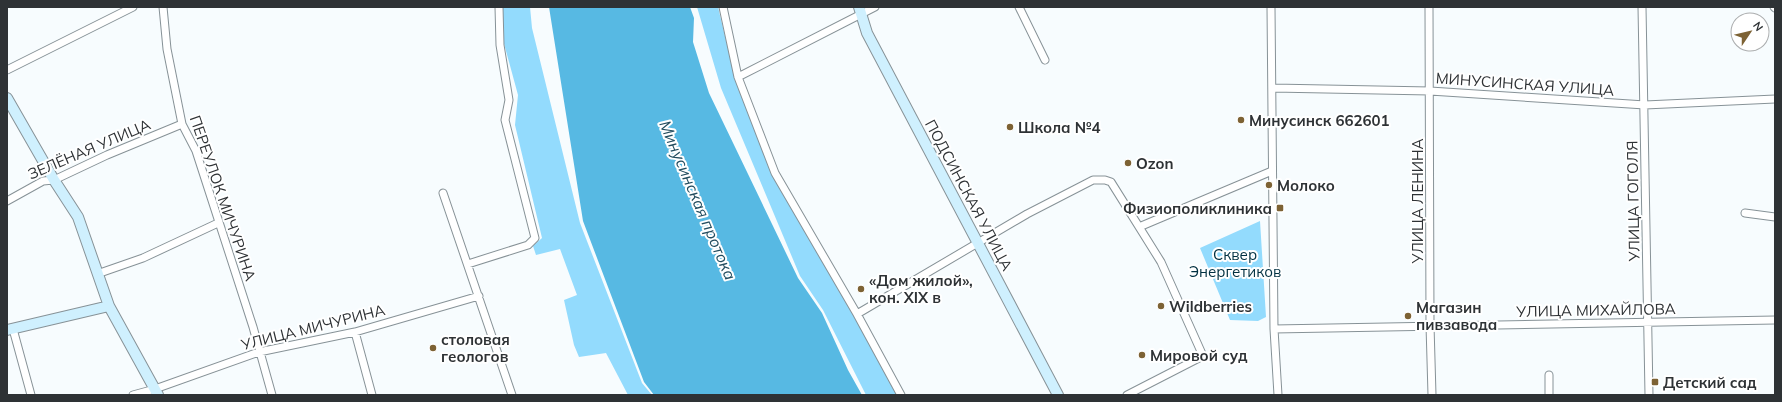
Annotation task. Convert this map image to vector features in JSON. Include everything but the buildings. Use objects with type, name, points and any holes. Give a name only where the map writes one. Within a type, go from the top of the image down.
[{"type":"street","points":[[7,70],[133,7]]},
{"type":"street","name":"ПЕРЕУЛОК МИЧУРИНА","points":[[163,7],[166,49],[182,124],[196,151],[272,395]]},
{"type":"street","points":[[468,264],[528,245],[535,238],[505,120],[509,100],[500,45],[499,7]]},
{"type":"street","points":[[723,7],[738,76],[775,173],[857,314],[901,395]]},
{"type":"street","points":[[738,76],[860,11],[875,7]]},
{"type":"street","points":[[1019,7],[1045,60]]},
{"type":"street","points":[[1271,7],[1273,88],[1272,171],[1274,329],[1278,395]]},
{"type":"street","name":"УЛИЦА ЛЕНИНА","points":[[1429,7],[1430,325],[1432,395]]},
{"type":"street","name":"УЛИЦА ГОГОЛЯ","points":[[1642,7],[1645,105],[1649,395]]},
{"type":"street","name":"ПОДСИНСКАЯ УЛИЦА","points":[[860,11],[867,32],[1058,395]]},
{"type":"street","name":"МИНУСИНСКАЯ УЛИЦА","points":[[1273,88],[1430,91],[1645,105],[1775,99]]},
{"type":"street","points":[[8,104],[78,217],[109,306],[156,392]]},
{"type":"street","name":"ЗЕЛЁНАЯ УЛИЦА","points":[[7,201],[43,181],[54,180],[107,155],[182,124]]},
{"type":"street","points":[[1139,227],[1272,171]]},
{"type":"street","points":[[857,314],[1027,214],[1094,180],[1105,180],[1111,182],[1161,262],[1203,356],[1127,395]]},
{"type":"street","points":[[443,193],[512,395]]},
{"type":"street","points":[[1744,213],[1775,217]]},
{"type":"street","points":[[97,274],[143,258],[218,223]]},
{"type":"street","name":"УЛИЦА МИЧУРИНА","points":[[133,395],[156,392],[259,352],[355,332],[478,296]]},
{"type":"street","points":[[31,395],[10,329],[109,306]]},
{"type":"street","name":"УЛИЦА МИХАЙЛОВА","points":[[1274,329],[1775,320]]},
{"type":"street","points":[[355,332],[372,395]]},
{"type":"street","points":[[1549,375],[1549,395]]},
{"type":"green space","points":[[502,7],[530,7],[532,28],[580,223],[642,383],[652,395],[628,395],[606,353],[579,357],[574,345],[564,300],[577,295],[560,249],[536,255],[533,246],[542,238],[515,125],[518,95],[503,40]]},
{"type":"green space","points":[[697,7],[718,7],[735,78],[773,175],[855,316],[898,395],[866,395],[823,310],[800,276],[721,88]]},
{"type":"green space","name":"Сквер Энергетиков","points":[[1260,221],[1266,317],[1258,321],[1230,320],[1200,248]]},
{"type":"water","name":"Минусинская протока","points":[[549,7],[690,7],[694,18],[693,42],[709,93],[798,278],[822,313],[848,370],[862,395],[654,395],[644,382],[583,221]]},
{"type":"place","name":"Минусинск 662601","points":[[1241,120]]},
{"type":"place","name":"Школа №4","points":[[1010,127]]},
{"type":"place","name":"Ozon","points":[[1128,163]]},
{"type":"place","name":"Молоко","points":[[1269,185]]},
{"type":"place","name":"Физиополиклиника","points":[[1280,208]]},
{"type":"place","name":"«Дом жилой», кон. ХIХ в","points":[[861,289]]},
{"type":"place","name":"Wildberries","points":[[1161,306]]},
{"type":"place","name":"Магазин пивзавода","points":[[1408,316]]},
{"type":"place","name":"столовая геологов","points":[[433,348]]},
{"type":"place","name":"Мировой суд","points":[[1142,355]]},
{"type":"place","name":"Детский сад","points":[[1655,382]]}]
